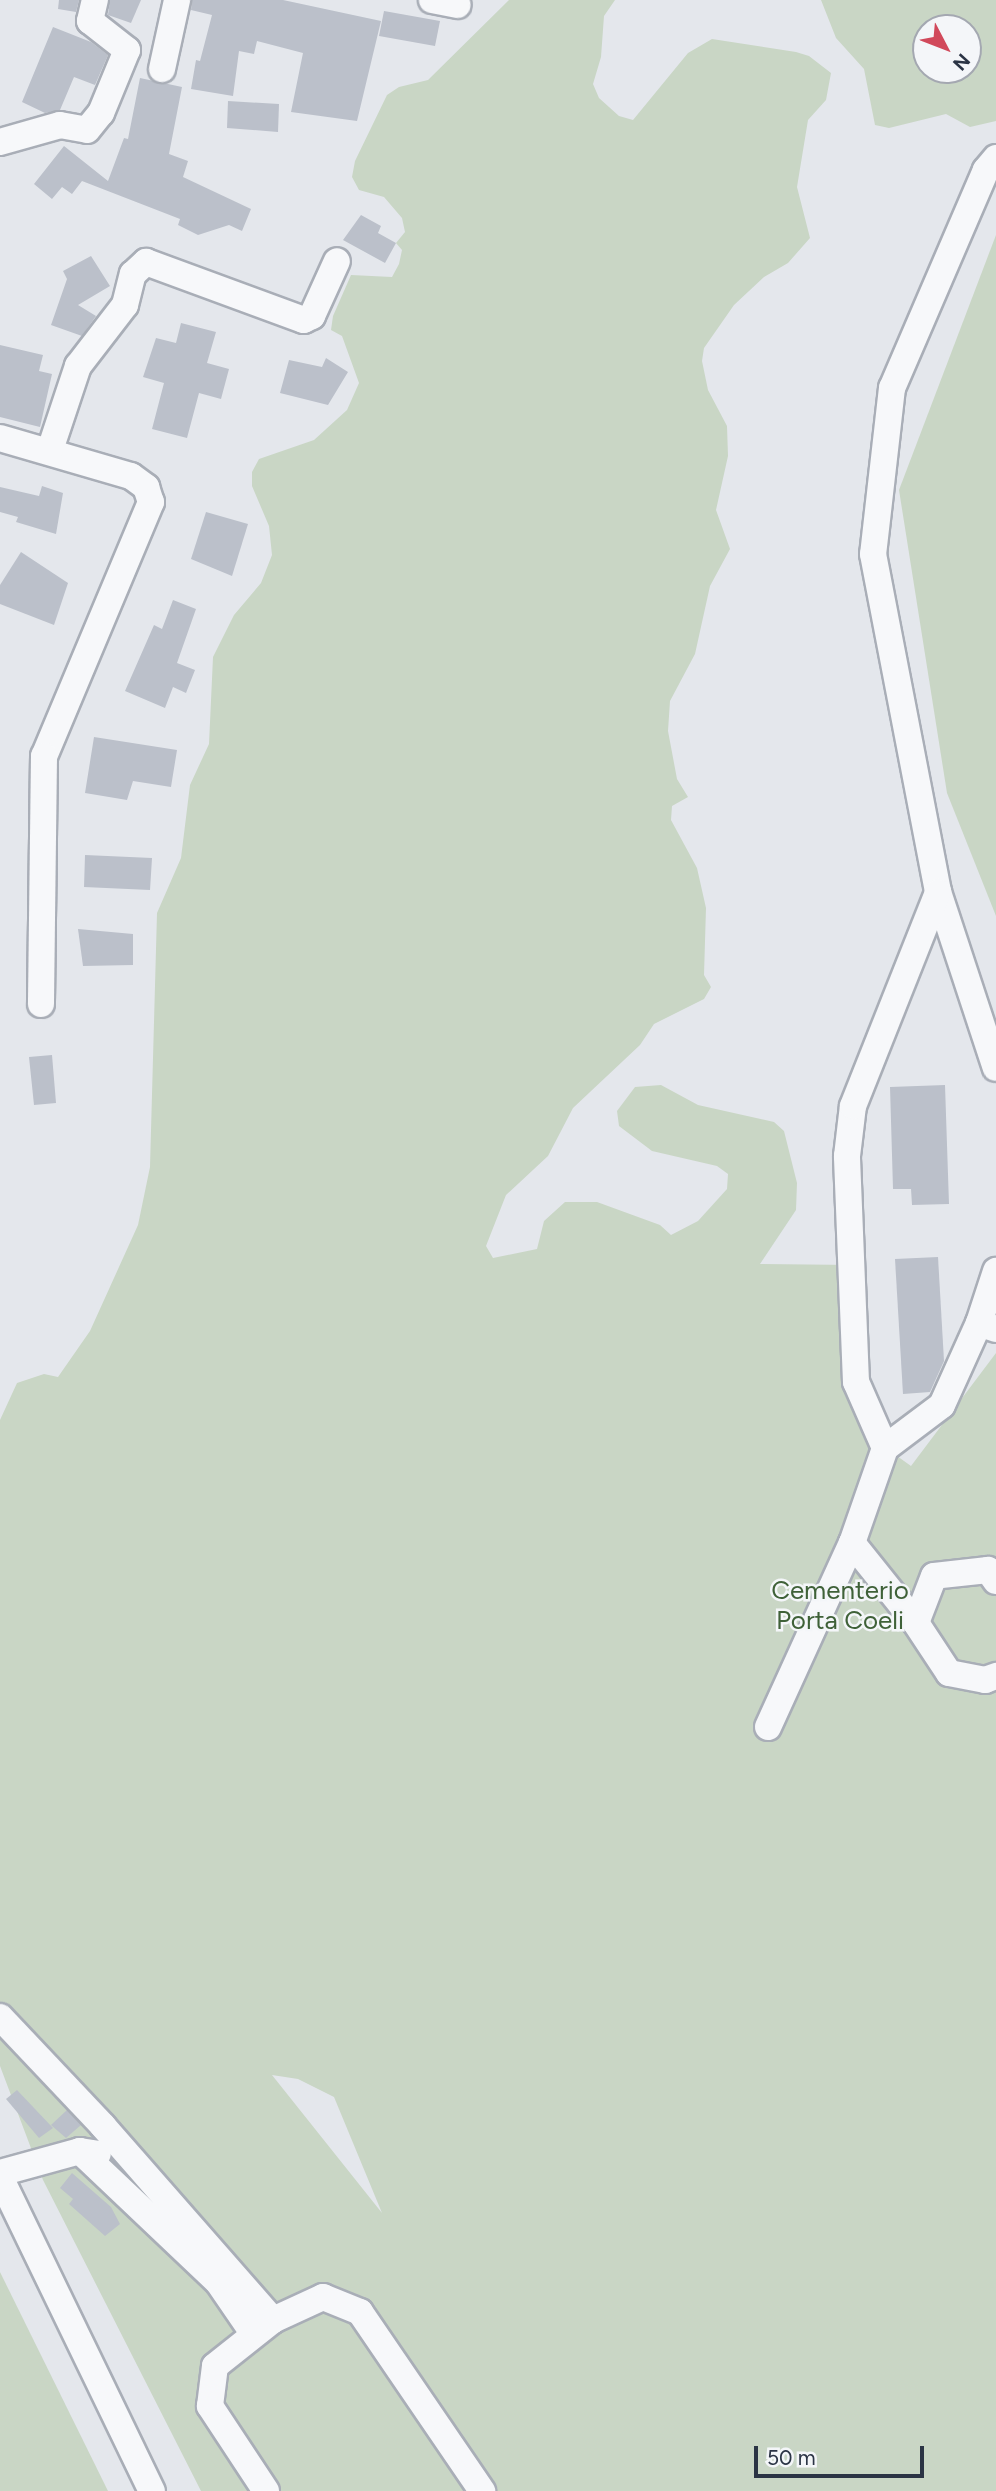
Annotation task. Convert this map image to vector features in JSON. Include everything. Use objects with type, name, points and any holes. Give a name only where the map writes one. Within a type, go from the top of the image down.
[{"type":"street","points":[[0,142],[60,125],[87,130],[101,113],[127,50],[90,21],[94,0]]},
{"type":"street","points":[[162,69],[177,0]]},
{"type":"street","points":[[996,158],[986,170],[892,388],[873,554],[938,892],[996,1068]]},
{"type":"street","points":[[50,450],[78,366],[125,304],[133,274],[146,262],[304,320],[312,316],[337,261]]},
{"type":"street","points":[[0,438],[50,450],[131,476],[146,487],[151,502],[44,756],[41,1004]]},
{"type":"street","points":[[885,1448],[856,1382],[847,1156],[853,1106],[938,892]]},
{"type":"street","points":[[768,1727],[852,1543],[885,1448],[942,1405],[988,1326],[996,1271]]},
{"type":"street","points":[[852,1543],[916,1623],[949,1673],[985,1680],[996,1676]]},
{"type":"street","points":[[916,1623],[934,1576],[988,1570],[996,1581]]},
{"type":"street","points":[[0,2017],[134,2160],[263,2327]]},
{"type":"street","points":[[134,2160],[80,2151],[0,2175],[152,2491]]},
{"type":"street","points":[[80,2151],[263,2327]]},
{"type":"street","points":[[266,2491],[210,2406],[215,2366],[263,2327],[323,2297],[360,2312],[482,2491]]},
{"type":"green space","name":"Cementerio Porta Coeli","points":[[509,0],[615,0],[604,16],[601,57],[593,84],[599,98],[619,116],[633,120],[688,53],[712,39],[796,52],[809,56],[831,73],[826,100],[808,120],[797,187],[810,238],[788,263],[764,277],[734,305],[704,348],[702,361],[708,390],[727,426],[728,456],[716,510],[730,549],[710,586],[695,654],[670,701],[668,731],[677,779],[688,797],[672,806],[671,820],[697,868],[706,908],[704,975],[711,987],[704,999],[654,1024],[640,1045],[573,1108],[548,1156],[506,1195],[486,1246],[493,1258],[537,1249],[544,1221],[565,1202],[597,1202],[660,1225],[671,1235],[698,1221],[727,1189],[728,1174],[717,1166],[652,1151],[619,1126],[617,1111],[635,1087],[661,1085],[698,1105],[774,1122],[784,1131],[797,1183],[796,1210],[760,1264],[854,1265],[862,1431],[911,1466],[996,1353],[996,2491],[201,2491],[43,2180],[0,2066],[0,1420],[17,1383],[44,1374],[58,1377],[90,1331],[138,1225],[150,1167],[157,913],[181,858],[190,785],[209,744],[213,657],[234,615],[261,583],[272,555],[269,526],[252,486],[252,472],[259,459],[314,440],[347,410],[359,383],[342,336],[331,330],[333,316],[351,275],[392,277],[402,250],[396,243],[405,232],[402,218],[384,197],[359,190],[352,177],[355,161],[387,95],[399,87],[428,80]],"holes":[[[272,2075],[298,2079],[334,2097],[382,2213]]]},
{"type":"green space","points":[[821,0],[996,0],[996,121],[970,127],[946,114],[889,128],[875,125],[864,69],[836,38]]},
{"type":"green space","points":[[996,235],[996,916],[947,793],[899,490]]},
{"type":"green space","points":[[0,2272],[108,2491],[0,2491]]},
{"type":"building","points":[[59,0],[79,0],[76,12],[58,9]]},
{"type":"building","points":[[110,0],[141,0],[131,23],[108,15]]},
{"type":"building","points":[[192,0],[283,0],[381,21],[357,121],[291,112],[303,53],[257,41],[254,54],[239,51],[233,96],[191,89],[196,60],[200,61],[212,15],[191,10]]},
{"type":"building","points":[[384,11],[440,21],[435,46],[379,36]]},
{"type":"building","points":[[53,27],[91,42],[108,55],[95,85],[74,77],[60,110],[45,113],[22,102]]},
{"type":"building","points":[[140,78],[182,87],[169,154],[188,161],[183,177],[251,209],[242,231],[229,225],[198,235],[178,225],[180,219],[82,181],[72,194],[62,187],[52,199],[34,184],[64,146],[108,181],[124,138],[128,139]]},
{"type":"building","points":[[228,101],[279,104],[278,132],[227,128]]},
{"type":"building","points":[[361,215],[381,226],[378,233],[396,243],[385,263],[343,240]]},
{"type":"building","points":[[91,256],[110,286],[78,305],[96,316],[82,336],[51,325],[67,279],[63,271]]},
{"type":"building","points":[[181,323],[216,332],[207,363],[229,369],[221,399],[199,393],[187,438],[152,429],[164,383],[143,377],[156,338],[176,343]]},
{"type":"building","points":[[0,345],[43,355],[39,371],[52,374],[40,427],[0,417]]},
{"type":"building","points":[[326,358],[348,372],[328,405],[280,393],[289,360],[322,367]]},
{"type":"building","points":[[42,486],[63,493],[56,534],[16,522],[18,517],[0,512],[0,487],[39,496]]},
{"type":"building","points":[[206,512],[248,524],[232,576],[191,559]]},
{"type":"building","points":[[21,552],[68,583],[54,625],[0,604],[0,585]]},
{"type":"building","points":[[173,600],[196,609],[177,663],[195,670],[186,693],[173,687],[165,708],[125,691],[154,625],[162,629]]},
{"type":"building","points":[[94,737],[177,750],[171,787],[133,781],[127,800],[85,793]]},
{"type":"building","points":[[85,855],[152,858],[150,890],[84,887]]},
{"type":"building","points":[[78,929],[133,934],[133,965],[83,966]]},
{"type":"building","points":[[52,1055],[56,1103],[34,1105],[29,1057]]},
{"type":"building","points":[[945,1085],[949,1204],[912,1205],[911,1189],[893,1189],[890,1087]]},
{"type":"building","points":[[938,1257],[944,1361],[930,1392],[903,1394],[895,1259]]},
{"type":"building","points":[[17,2090],[53,2128],[39,2138],[6,2099]]},
{"type":"building","points":[[67,2110],[81,2125],[66,2138],[51,2125]]},
{"type":"building","points":[[72,2173],[111,2207],[120,2224],[105,2236],[69,2204],[73,2199],[60,2188]]}]
